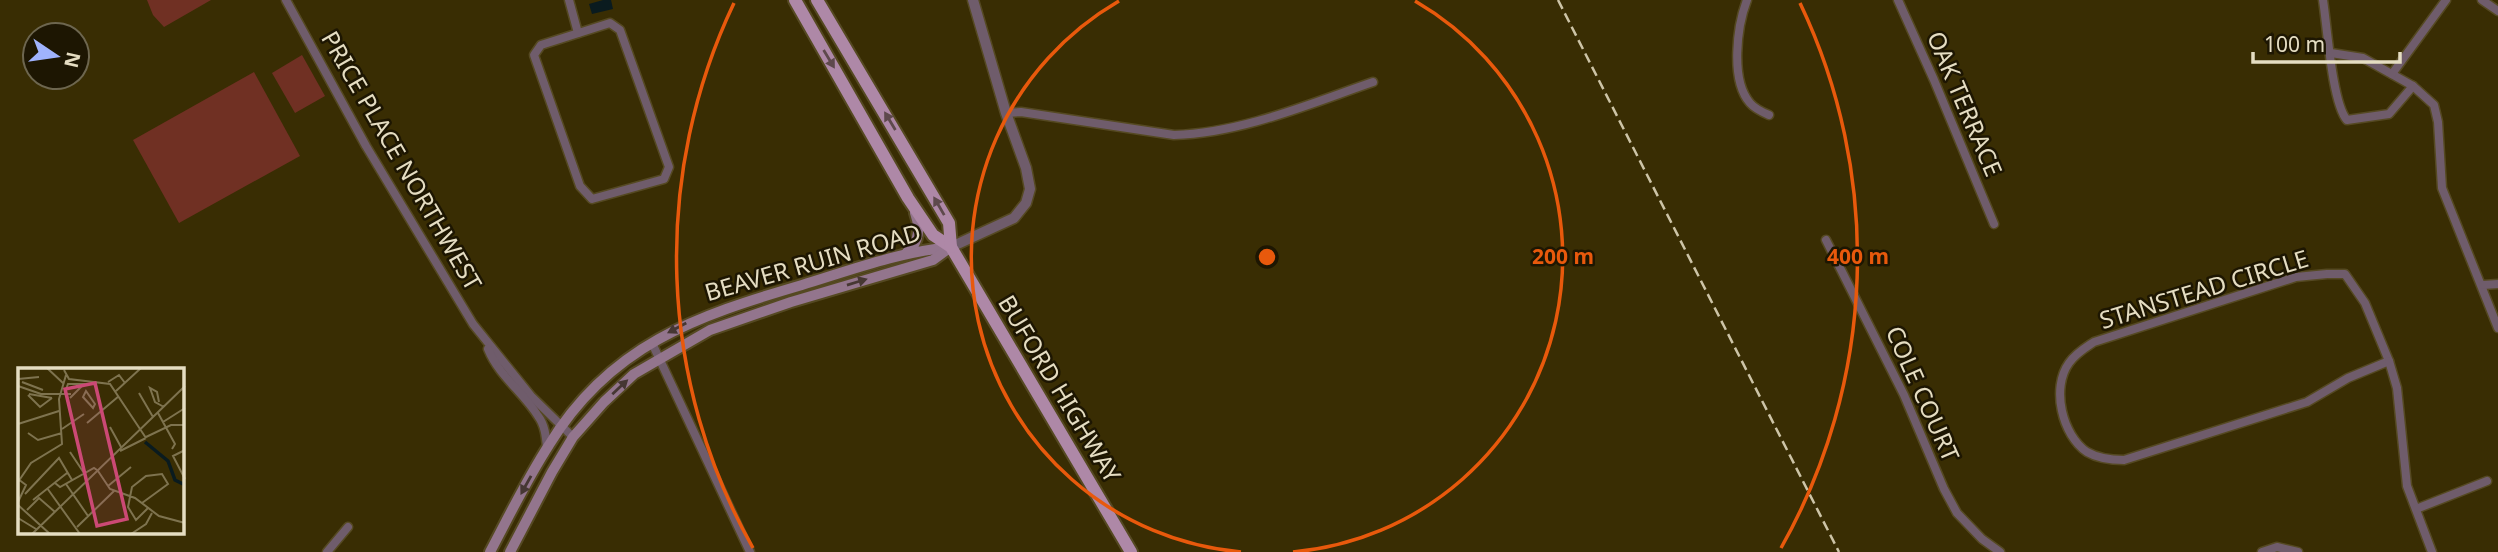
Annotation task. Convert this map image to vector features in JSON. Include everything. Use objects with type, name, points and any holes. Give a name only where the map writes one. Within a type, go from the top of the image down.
[{"type":"main road","points":[[798,5],[817,0]]},
{"type":"main road","name":"BUFORD HIGHWAY","points":[[817,0],[949,223],[951,247]]},
{"type":"main road","name":"BUFORD HIGHWAY","points":[[798,5],[908,198],[933,235],[951,247],[1131,552]]},
{"type":"main road","points":[[905,253],[913,248],[918,237],[919,223],[908,198]]},
{"type":"main road","name":"BEAVER RUIN ROAD","points":[[490,552],[561,427],[600,380],[633,354],[684,324],[719,311],[905,253],[951,247]]},
{"type":"main road","name":"BEAVER RUIN ROAD","points":[[510,552],[573,437],[634,374],[710,330],[791,302],[933,260],[951,247]]},
{"type":"street","name":"PRICE PLACE NORTHWEST","points":[[286,0],[388,183],[472,324],[531,396],[573,437]]},
{"type":"street","points":[[569,0],[578,33]]},
{"type":"street","points":[[951,247],[1014,218],[1026,203],[1030,189],[973,0]]},
{"type":"street","points":[[1747,0],[1741,17],[1739,80],[1752,107],[1769,115]]},
{"type":"street","name":"OAK TERRACE","points":[[1898,0],[1994,224]]},
{"type":"street","points":[[2323,0],[2337,97],[2347,120],[2389,114],[2413,86]]},
{"type":"street","points":[[2392,74],[2446,0]]},
{"type":"street","points":[[2482,0],[2498,12]]},
{"type":"street","points":[[610,23],[620,30],[669,167],[664,179],[592,199],[580,186],[534,55],[541,45],[578,33],[610,23]]},
{"type":"street","points":[[2331,52],[2363,58],[2413,86],[2434,105],[2438,122],[2442,188],[2498,328]]},
{"type":"street","points":[[1006,113],[1021,112],[1174,135],[1193,135],[1212,133],[1255,121],[1373,82]]},
{"type":"street","name":"COLE COURT","points":[[1826,240],[1878,341],[1957,513],[1982,539],[2000,552]]},
{"type":"street","name":"STANSTEAD CIRCLE","points":[[2389,361],[2348,378],[2307,402],[2124,460],[2105,460],[2086,451],[2070,435],[2060,402],[2061,383],[2067,365],[2080,351],[2094,342],[2296,277],[2345,274],[2365,303],[2389,361],[2397,388],[2407,486],[2432,552]]},
{"type":"street","points":[[2483,285],[2498,284]]},
{"type":"street","name":"PRICE PLACE NORTHWEST","points":[[485,340],[492,358],[505,378],[539,416],[546,433],[547,448]]},
{"type":"street","points":[[652,343],[750,552]]},
{"type":"street","points":[[2416,509],[2487,481]]},
{"type":"street","points":[[327,552],[348,527]]},
{"type":"street","points":[[2262,552],[2277,548],[2298,552]]},
{"type":"shaded area","points":[[147,0],[211,0],[164,27],[153,15]]},
{"type":"shaded area","points":[[611,0],[613,9],[592,14],[589,4]]},
{"type":"shaded area","points":[[302,55],[325,96],[295,113],[272,73]]},
{"type":"shaded area","points":[[254,72],[300,156],[179,223],[133,140]]},
{"type":"railway","points":[[1558,0],[1839,552]]}]
